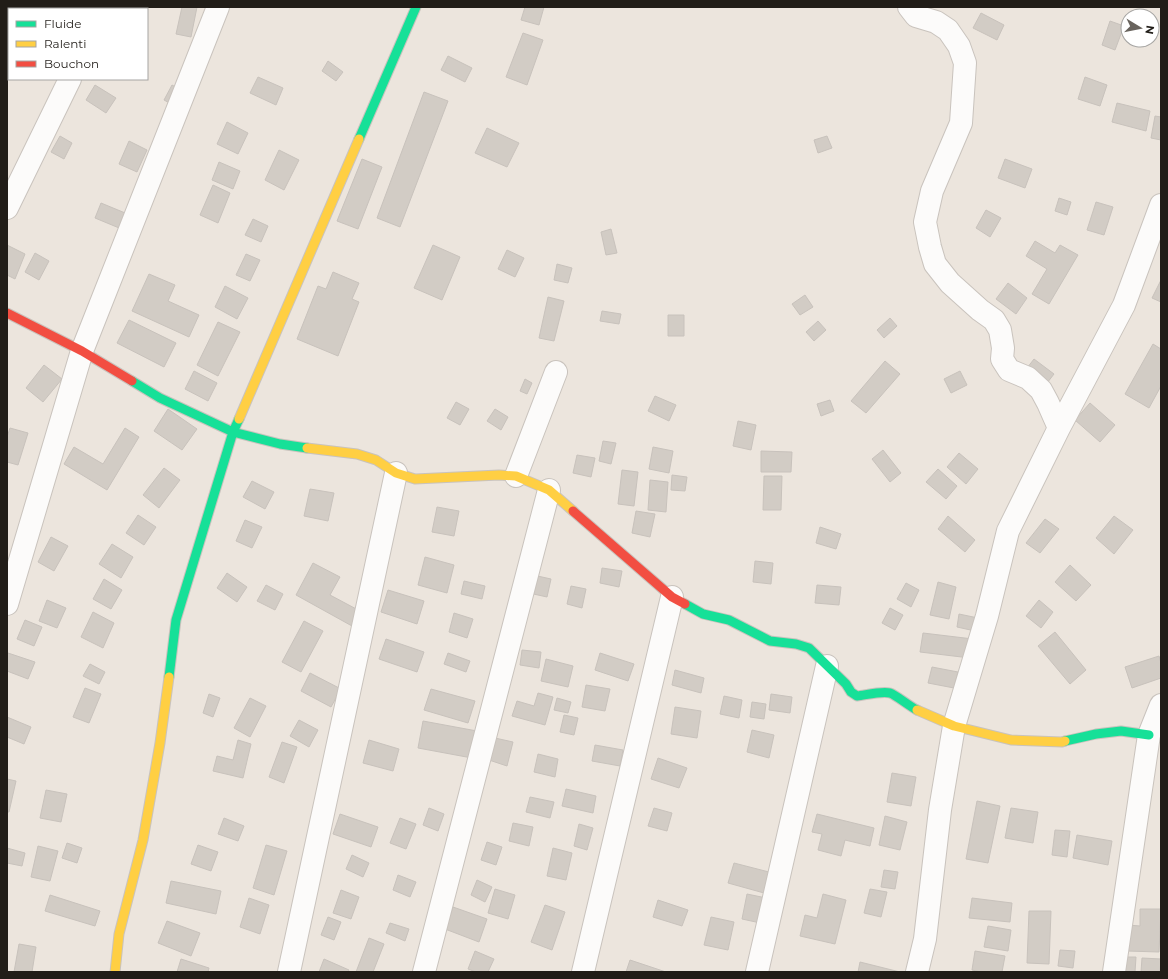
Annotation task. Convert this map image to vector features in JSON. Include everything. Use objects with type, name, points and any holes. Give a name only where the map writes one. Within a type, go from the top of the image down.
[{"type":"street","points":[[7,604],[82,351],[218,7]]},
{"type":"street","points":[[115,972],[119,934],[142,840],[160,743],[176,620],[233,432],[416,7]]},
{"type":"street","points":[[909,7],[916,16],[936,22],[948,30],[959,46],[966,63],[961,123],[932,191],[925,222],[935,264],[950,283],[980,310],[994,320],[1000,330],[1003,348],[1002,359],[1010,370],[1028,378],[1041,390],[1059,428]]},
{"type":"street","points":[[7,208],[70,80]]},
{"type":"street","points":[[917,972],[925,939],[940,810],[954,726],[987,616],[1008,531],[1059,428],[1124,305],[1161,205]]},
{"type":"street","points":[[7,313],[82,351],[160,398],[233,432],[280,444],[357,454],[376,460],[396,473],[415,479],[498,475],[516,476],[538,485],[549,490],[672,597],[703,614],[729,620],[770,641],[796,644],[809,648],[846,684],[851,692],[857,696],[890,693],[911,707],[954,726],[1011,740],[1062,742],[1096,734],[1121,731],[1149,735]]},
{"type":"street","points":[[516,476],[556,372]]},
{"type":"street","points":[[289,972],[396,473]]},
{"type":"street","points":[[424,972],[549,490]]},
{"type":"street","points":[[583,972],[672,597]]},
{"type":"street","points":[[757,972],[828,666]]},
{"type":"street","points":[[1114,972],[1149,735],[1161,705]]},
{"type":"building","points":[[182,7],[197,7],[191,37],[176,34]]},
{"type":"building","points":[[525,7],[544,7],[539,25],[521,20]]},
{"type":"building","points":[[981,13],[1004,25],[997,40],[973,28]]},
{"type":"building","points":[[1110,21],[1120,25],[1120,37],[1115,50],[1102,45]]},
{"type":"building","points":[[523,33],[543,40],[527,85],[506,77]]},
{"type":"building","points":[[448,56],[472,68],[465,82],[441,70]]},
{"type":"building","points":[[328,61],[343,72],[336,81],[322,71]]},
{"type":"building","points":[[258,77],[283,88],[276,105],[250,93]]},
{"type":"building","points":[[1085,77],[1107,85],[1100,106],[1078,99]]},
{"type":"building","points":[[95,85],[116,98],[106,113],[86,100]]},
{"type":"building","points":[[172,85],[181,90],[173,105],[164,100]]},
{"type":"building","points":[[424,92],[448,101],[400,227],[377,218]]},
{"type":"building","points":[[1117,103],[1150,111],[1146,131],[1112,122]]},
{"type":"building","points":[[1155,116],[1161,117],[1161,140],[1151,138]]},
{"type":"building","points":[[227,122],[248,133],[238,154],[217,144]]},
{"type":"building","points":[[487,128],[519,143],[507,167],[475,153]]},
{"type":"building","points":[[60,136],[72,143],[64,159],[51,152]]},
{"type":"building","points":[[827,136],[832,148],[818,153],[814,140]]},
{"type":"building","points":[[129,141],[147,150],[137,172],[119,164]]},
{"type":"building","points":[[279,150],[299,160],[284,190],[265,180]]},
{"type":"building","points":[[362,159],[382,167],[358,229],[337,221]]},
{"type":"building","points":[[1005,159],[1032,169],[1025,188],[998,178]]},
{"type":"building","points":[[219,162],[240,171],[233,189],[212,180]]},
{"type":"building","points":[[213,185],[230,193],[218,223],[200,215]]},
{"type":"building","points":[[1059,198],[1071,202],[1067,215],[1055,211]]},
{"type":"building","points":[[1096,202],[1113,207],[1104,235],[1087,230]]},
{"type":"building","points":[[101,203],[130,215],[124,230],[95,218]]},
{"type":"building","points":[[986,210],[1001,218],[990,237],[976,228]]},
{"type":"building","points":[[253,219],[268,226],[261,242],[245,235]]},
{"type":"building","points":[[611,229],[617,253],[606,255],[601,232]]},
{"type":"building","points":[[1035,241],[1055,253],[1060,245],[1078,255],[1049,304],[1032,294],[1047,269],[1026,256]]},
{"type":"building","points":[[7,245],[25,254],[15,279],[7,275]]},
{"type":"building","points":[[433,245],[460,257],[442,300],[414,288]]},
{"type":"building","points":[[507,250],[524,258],[515,277],[498,269]]},
{"type":"building","points":[[35,253],[49,261],[39,280],[25,272]]},
{"type":"building","points":[[246,254],[260,260],[250,281],[236,275]]},
{"type":"building","points":[[557,264],[572,268],[568,283],[554,280]]},
{"type":"building","points":[[333,272],[359,283],[352,299],[359,302],[338,356],[297,339],[318,286],[326,289]]},
{"type":"building","points":[[149,274],[175,285],[168,301],[199,315],[189,337],[132,311]]},
{"type":"building","points":[[1161,280],[1161,302],[1152,298]]},
{"type":"building","points":[[1008,283],[1027,298],[1016,314],[996,299]]},
{"type":"building","points":[[225,286],[248,298],[237,319],[215,307]]},
{"type":"building","points":[[805,295],[813,307],[800,315],[792,304]]},
{"type":"building","points":[[548,297],[564,301],[554,341],[539,338]]},
{"type":"building","points":[[602,311],[621,314],[619,324],[600,321]]},
{"type":"building","points":[[668,315],[684,315],[684,336],[668,336]]},
{"type":"building","points":[[890,318],[897,326],[884,338],[877,330]]},
{"type":"building","points":[[129,320],[176,343],[164,367],[117,343]]},
{"type":"building","points":[[818,321],[826,330],[814,341],[806,332]]},
{"type":"building","points":[[218,322],[240,332],[218,376],[197,365]]},
{"type":"building","points":[[1153,344],[1161,349],[1161,386],[1149,408],[1125,394]]},
{"type":"building","points":[[1034,359],[1054,374],[1044,387],[1024,372]]},
{"type":"building","points":[[885,361],[900,374],[866,413],[851,401]]},
{"type":"building","points":[[44,365],[62,379],[43,402],[26,388]]},
{"type":"building","points":[[194,371],[217,383],[208,401],[185,389]]},
{"type":"building","points":[[960,371],[967,385],[951,393],[944,379]]},
{"type":"building","points":[[525,379],[532,383],[527,394],[520,391]]},
{"type":"building","points":[[655,396],[676,405],[669,421],[648,411]]},
{"type":"building","points":[[830,400],[834,411],[821,416],[817,404]]},
{"type":"building","points":[[456,402],[469,409],[460,425],[447,418]]},
{"type":"building","points":[[1090,403],[1115,425],[1100,442],[1075,420]]},
{"type":"building","points":[[168,409],[197,429],[182,450],[154,431]]},
{"type":"building","points":[[495,409],[508,417],[501,430],[487,421]]},
{"type":"building","points":[[738,421],[756,425],[751,450],[733,446]]},
{"type":"building","points":[[10,428],[28,433],[18,465],[7,462],[7,437]]},
{"type":"building","points":[[125,428],[139,437],[107,490],[64,464],[74,447],[103,464]]},
{"type":"building","points":[[603,441],[616,443],[611,464],[599,461]]},
{"type":"building","points":[[653,447],[673,451],[669,473],[649,469]]},
{"type":"building","points":[[883,450],[901,473],[890,482],[872,459]]},
{"type":"building","points":[[761,451],[792,452],[791,472],[761,472]]},
{"type":"building","points":[[959,453],[978,469],[966,484],[947,467]]},
{"type":"building","points":[[577,455],[595,458],[591,477],[573,473]]},
{"type":"building","points":[[164,468],[180,480],[159,508],[143,495]]},
{"type":"building","points":[[938,469],[957,486],[946,499],[926,482]]},
{"type":"building","points":[[622,470],[638,472],[634,506],[618,504]]},
{"type":"building","points":[[672,475],[687,477],[685,491],[671,490]]},
{"type":"building","points":[[764,476],[782,476],[781,510],[763,510]]},
{"type":"building","points":[[650,480],[668,482],[666,512],[648,510]]},
{"type":"building","points":[[252,481],[274,492],[265,509],[243,497]]},
{"type":"building","points":[[310,489],[334,493],[328,521],[304,516]]},
{"type":"building","points":[[437,507],[459,511],[454,536],[432,532]]},
{"type":"building","points":[[636,511],[655,514],[650,537],[632,533]]},
{"type":"building","points":[[138,515],[156,527],[144,545],[126,533]]},
{"type":"building","points":[[948,516],[975,540],[965,552],[938,529]]},
{"type":"building","points":[[1114,516],[1133,530],[1114,554],[1096,538]]},
{"type":"building","points":[[1045,519],[1059,529],[1040,553],[1026,543]]},
{"type":"building","points":[[245,520],[262,527],[252,548],[236,541]]},
{"type":"building","points":[[820,527],[841,534],[836,549],[816,543]]},
{"type":"building","points":[[51,537],[68,546],[54,571],[38,562]]},
{"type":"building","points":[[112,544],[133,557],[121,578],[99,564]]},
{"type":"building","points":[[425,557],[454,565],[447,593],[418,585]]},
{"type":"building","points":[[755,561],[773,563],[771,584],[753,582]]},
{"type":"building","points":[[313,563],[340,577],[330,595],[360,611],[352,626],[296,595]]},
{"type":"building","points":[[1070,565],[1091,585],[1076,601],[1055,582]]},
{"type":"building","points":[[602,568],[622,571],[619,587],[600,583]]},
{"type":"building","points":[[227,573],[247,587],[237,602],[217,588]]},
{"type":"building","points":[[533,575],[551,579],[547,597],[529,593]]},
{"type":"building","points":[[104,579],[122,590],[111,609],[93,599]]},
{"type":"building","points":[[464,581],[485,586],[482,599],[461,594]]},
{"type":"building","points":[[938,582],[956,587],[949,619],[930,615]]},
{"type":"building","points":[[906,583],[919,590],[911,607],[897,599]]},
{"type":"building","points":[[266,585],[283,594],[275,610],[257,601]]},
{"type":"building","points":[[817,585],[841,587],[839,605],[815,603]]},
{"type":"building","points":[[571,586],[586,589],[582,608],[567,604]]},
{"type":"building","points":[[388,590],[424,601],[417,624],[381,612]]},
{"type":"building","points":[[47,600],[66,608],[57,628],[39,621]]},
{"type":"building","points":[[1039,600],[1053,612],[1041,628],[1026,616]]},
{"type":"building","points":[[890,608],[903,615],[895,630],[882,623]]},
{"type":"building","points":[[93,612],[114,623],[103,648],[81,637]]},
{"type":"building","points":[[454,613],[473,619],[467,638],[449,632]]},
{"type":"building","points":[[959,614],[978,618],[975,631],[957,627]]},
{"type":"building","points":[[25,620],[42,627],[34,646],[17,639]]},
{"type":"building","points":[[304,621],[323,631],[301,672],[282,662]]},
{"type":"building","points":[[1055,632],[1086,670],[1070,684],[1038,646]]},
{"type":"building","points":[[923,633],[973,639],[970,658],[920,652]]},
{"type":"building","points":[[386,639],[424,652],[417,672],[379,659]]},
{"type":"building","points":[[522,650],[541,652],[539,668],[520,665]]},
{"type":"building","points":[[8,653],[35,662],[28,679],[7,671]]},
{"type":"building","points":[[448,653],[470,661],[466,672],[444,664]]},
{"type":"building","points":[[600,653],[634,664],[628,681],[595,670]]},
{"type":"building","points":[[1159,656],[1161,663],[1161,678],[1132,688],[1125,667]]},
{"type":"building","points":[[546,659],[573,666],[568,687],[541,681]]},
{"type":"building","points":[[90,664],[105,672],[99,684],[83,676]]},
{"type":"building","points":[[932,667],[958,672],[954,688],[928,683]]},
{"type":"building","points":[[675,670],[704,678],[701,693],[672,685]]},
{"type":"building","points":[[310,673],[341,689],[331,707],[301,691]]},
{"type":"building","points":[[586,685],[610,689],[605,711],[582,707]]},
{"type":"building","points":[[85,688],[101,694],[89,723],[73,717]]},
{"type":"building","points":[[431,689],[475,701],[468,723],[424,710]]},
{"type":"building","points":[[538,693],[553,697],[545,725],[512,716],[517,701],[534,706]]},
{"type":"building","points":[[209,694],[220,698],[213,717],[203,713]]},
{"type":"building","points":[[771,694],[792,697],[790,713],[769,710]]},
{"type":"building","points":[[724,696],[742,700],[739,718],[720,714]]},
{"type":"building","points":[[250,698],[266,706],[250,737],[234,728]]},
{"type":"building","points":[[557,698],[571,702],[568,713],[554,710]]},
{"type":"building","points":[[752,702],[766,704],[764,719],[750,717]]},
{"type":"building","points":[[675,707],[701,711],[697,738],[671,734]]},
{"type":"building","points":[[564,715],[578,718],[574,735],[560,732]]},
{"type":"building","points":[[7,717],[31,727],[24,744],[7,737]]},
{"type":"building","points":[[299,720],[318,730],[309,747],[290,736]]},
{"type":"building","points":[[423,721],[477,731],[472,758],[418,748]]},
{"type":"building","points":[[752,730],[774,735],[769,758],[747,752]]},
{"type":"building","points":[[495,738],[513,742],[507,766],[489,760]]},
{"type":"building","points":[[238,740],[251,744],[243,778],[213,771],[217,756],[233,760]]},
{"type":"building","points":[[369,740],[399,749],[393,771],[363,763]]},
{"type":"building","points":[[282,742],[297,747],[284,783],[269,777]]},
{"type":"building","points":[[595,745],[623,750],[620,766],[592,761]]},
{"type":"building","points":[[538,754],[558,759],[555,777],[534,772]]},
{"type":"building","points":[[658,758],[687,768],[679,788],[651,779]]},
{"type":"building","points":[[892,773],[916,777],[911,806],[887,802]]},
{"type":"building","points":[[7,779],[16,781],[9,812],[7,812]]},
{"type":"building","points":[[566,789],[596,796],[593,813],[562,806]]},
{"type":"building","points":[[46,790],[67,794],[61,822],[40,818]]},
{"type":"building","points":[[530,797],[554,802],[550,818],[526,812]]},
{"type":"building","points":[[977,801],[1000,806],[988,863],[966,859]]},
{"type":"building","points":[[429,808],[444,814],[438,831],[423,825]]},
{"type":"building","points":[[654,808],[672,813],[667,831],[648,826]]},
{"type":"building","points":[[1011,808],[1038,812],[1033,843],[1005,838]]},
{"type":"building","points":[[340,814],[378,827],[371,847],[333,834]]},
{"type":"building","points":[[817,814],[874,828],[870,846],[845,840],[841,856],[818,850],[822,834],[812,832]]},
{"type":"building","points":[[885,816],[907,822],[900,850],[879,845]]},
{"type":"building","points":[[224,818],[244,826],[238,841],[218,834]]},
{"type":"building","points":[[400,818],[416,824],[406,849],[390,843]]},
{"type":"building","points":[[513,823],[533,827],[529,846],[509,841]]},
{"type":"building","points":[[579,824],[593,828],[587,850],[574,846]]},
{"type":"building","points":[[1055,830],[1070,831],[1067,857],[1052,855]]},
{"type":"building","points":[[1077,835],[1112,841],[1108,865],[1073,858]]},
{"type":"building","points":[[487,842],[502,847],[496,865],[481,860]]},
{"type":"building","points":[[67,843],[82,848],[77,863],[62,858]]},
{"type":"building","points":[[198,845],[218,852],[211,871],[191,864]]},
{"type":"building","points":[[266,845],[287,851],[274,895],[253,888]]},
{"type":"building","points":[[38,846],[58,851],[50,881],[31,877]]},
{"type":"building","points":[[7,848],[25,853],[22,866],[7,863]]},
{"type":"building","points":[[553,848],[572,853],[566,880],[547,876]]},
{"type":"building","points":[[352,855],[369,863],[363,877],[346,869]]},
{"type":"building","points":[[734,863],[769,872],[764,893],[728,883]]},
{"type":"building","points":[[884,870],[898,872],[895,889],[881,887]]},
{"type":"building","points":[[398,875],[416,882],[410,897],[393,890]]},
{"type":"building","points":[[477,880],[492,887],[485,902],[471,895]]},
{"type":"building","points":[[171,881],[221,891],[216,914],[166,903]]},
{"type":"building","points":[[495,889],[515,895],[508,919],[488,913]]},
{"type":"building","points":[[870,889],[887,892],[881,917],[864,913]]},
{"type":"building","points":[[341,890],[359,897],[351,919],[333,913]]},
{"type":"building","points":[[747,894],[771,899],[765,924],[742,919]]},
{"type":"building","points":[[823,894],[846,900],[835,944],[800,936],[805,915],[817,918]]},
{"type":"building","points":[[50,895],[100,911],[95,926],[45,911]]},
{"type":"building","points":[[249,898],[269,905],[260,934],[240,927]]},
{"type":"building","points":[[972,898],[1012,903],[1010,922],[969,918]]},
{"type":"building","points":[[658,900],[688,910],[682,926],[653,917]]},
{"type":"building","points":[[545,905],[565,912],[552,950],[531,942]]},
{"type":"building","points":[[453,907],[487,919],[479,942],[445,929]]},
{"type":"building","points":[[1140,909],[1161,909],[1159,952],[1127,951],[1128,925],[1140,926]]},
{"type":"building","points":[[1029,911],[1051,911],[1049,964],[1027,963]]},
{"type":"building","points":[[328,917],[341,922],[334,940],[321,935]]},
{"type":"building","points":[[711,917],[734,922],[728,950],[704,945]]},
{"type":"building","points":[[167,921],[200,933],[191,956],[158,943]]},
{"type":"building","points":[[390,923],[409,929],[405,941],[386,933]]},
{"type":"building","points":[[988,926],[1011,930],[1008,951],[984,947]]},
{"type":"building","points":[[369,938],[384,944],[373,972],[356,972]]},
{"type":"building","points":[[19,944],[36,947],[32,972],[14,972]]},
{"type":"building","points":[[1060,950],[1075,951],[1073,968],[1058,966]]},
{"type":"building","points":[[475,951],[494,959],[488,972],[476,972],[468,969]]},
{"type":"building","points":[[975,951],[1005,956],[1002,972],[981,972],[972,970]]},
{"type":"building","points":[[1124,957],[1136,957],[1135,972],[1123,972]]},
{"type":"building","points":[[1142,958],[1161,959],[1160,972],[1141,972]]},
{"type":"building","points":[[181,959],[209,968],[208,972],[177,972]]},
{"type":"building","points":[[324,959],[349,970],[348,972],[319,972]]},
{"type":"building","points":[[630,960],[666,972],[626,972]]},
{"type":"building","points":[[860,962],[900,972],[858,972]]},
{"type":"traffic: fast","points":[[359,139],[416,7]]},
{"type":"traffic: fast","points":[[132,381],[160,398],[233,432],[280,444],[307,448]]},
{"type":"traffic: fast","points":[[169,677],[176,620],[233,432],[239,419]]},
{"type":"traffic: fast","points":[[685,604],[703,614],[729,620],[770,641],[796,644],[809,648],[846,684],[851,692],[857,696],[890,693],[917,710]]},
{"type":"traffic: fast","points":[[1065,741],[1096,734],[1121,731],[1149,735]]},
{"type":"traffic: slow","points":[[239,419],[359,139]]},
{"type":"traffic: slow","points":[[307,448],[357,454],[376,460],[396,473],[415,479],[499,475],[516,476],[549,490],[573,511]]},
{"type":"traffic: slow","points":[[115,972],[119,934],[143,840],[160,743],[169,677]]},
{"type":"traffic: slow","points":[[917,710],[954,726],[1011,740],[1065,741]]},
{"type":"traffic: jam","points":[[7,313],[82,351],[132,381]]},
{"type":"traffic: jam","points":[[573,511],[672,597],[685,604]]}]
